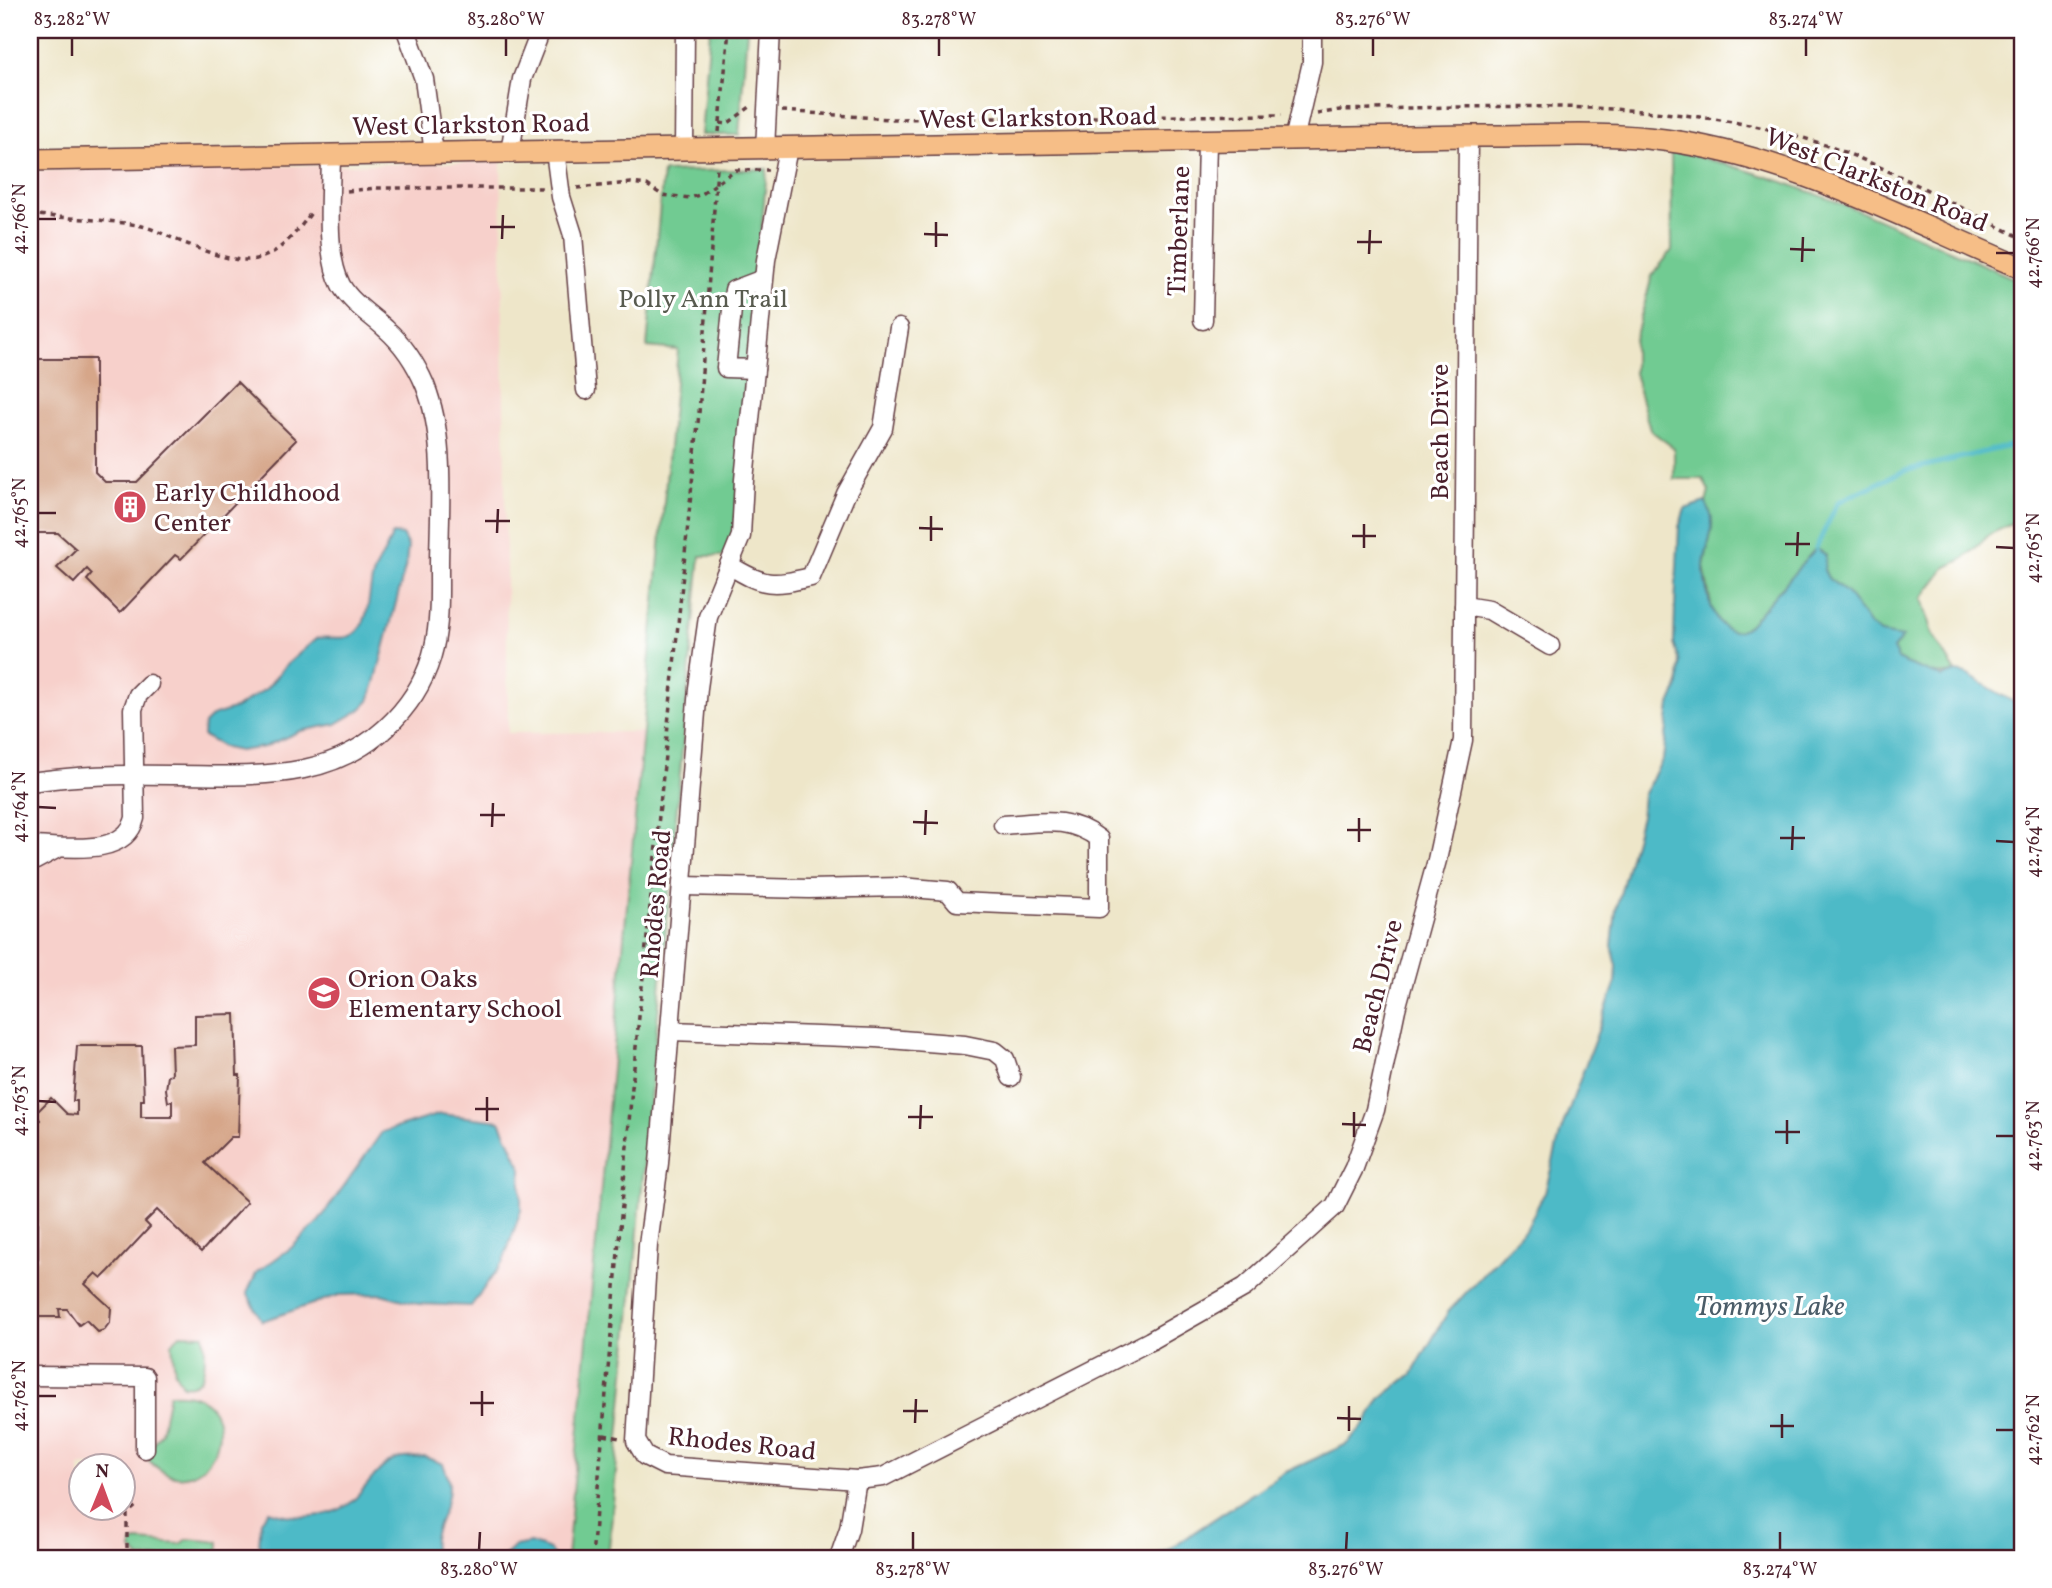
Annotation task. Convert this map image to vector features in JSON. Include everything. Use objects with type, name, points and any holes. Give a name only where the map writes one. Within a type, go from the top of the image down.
[{"type":"main road","name":"West Clarkston Road","points":[[30,160],[1468,136],[1662,139],[1716,149],[1847,192],[2022,268]]},
{"type":"street","points":[[406,30],[424,79],[434,153]]},
{"type":"street","points":[[510,152],[522,79],[541,30]]},
{"type":"street","points":[[684,149],[685,30]]},
{"type":"street","points":[[765,149],[771,30]]},
{"type":"street","points":[[1294,140],[1312,62],[1312,30]]},
{"type":"street","name":"Beach Drive","points":[[857,1480],[883,1477],[1150,1340],[1245,1287],[1335,1206],[1354,1168],[1375,1110],[1396,1009],[1446,820],[1463,740],[1468,136]]},
{"type":"street","name":"Timberlane","points":[[1203,320],[1207,142]]},
{"type":"street","name":"Rhodes Road","points":[[788,148],[764,279],[741,536],[706,629],[698,688],[659,1163],[648,1245],[636,1441],[645,1456],[665,1466],[857,1480]]},
{"type":"street","points":[[555,151],[560,188],[573,235],[586,390]]},
{"type":"street","points":[[30,782],[134,774],[269,775],[323,766],[362,748],[387,727],[416,692],[429,662],[438,613],[437,443],[434,418],[425,386],[403,348],[354,302],[341,284],[333,255],[331,154]]},
{"type":"street","points":[[755,369],[726,368],[734,290],[764,279]]},
{"type":"street","points":[[729,565],[747,576],[774,585],[811,577],[846,494],[883,428],[900,328]]},
{"type":"street","points":[[1464,606],[1489,610],[1550,646]]},
{"type":"street","points":[[30,846],[104,845],[118,841],[128,833],[135,818],[134,702],[149,684]]},
{"type":"street","points":[[683,886],[809,890],[901,887],[948,891],[957,902],[1099,908],[1099,839],[1083,826],[1069,822],[1003,825]]},
{"type":"street","points":[[30,863],[65,846]]},
{"type":"street","points":[[670,1031],[863,1037],[964,1045],[995,1051],[1005,1059],[1011,1077]]},
{"type":"street","points":[[30,1376],[145,1377],[145,1449]]},
{"type":"street","points":[[839,1558],[849,1529],[857,1480]]},
{"type":"path","points":[[592,1558],[632,1087],[698,427],[729,30]]},
{"type":"path","points":[[331,192],[376,188],[560,188],[631,183],[648,185],[662,195],[690,198],[735,170],[784,171]]},
{"type":"path","points":[[30,214],[145,227],[229,260],[244,261],[263,260],[275,252],[315,207]]},
{"type":"path","points":[[127,1558],[127,1514],[137,1505]]},
{"type":"shaded area","name":"Orion Oaks Elementary School","points":[[501,162],[508,733],[643,732],[567,1558],[30,1558],[30,171]]},
{"type":"green space","points":[[710,30],[747,30],[739,135],[701,135]]},
{"type":"green space","points":[[1671,151],[1762,175],[1806,190],[2022,282],[2022,519],[1990,534],[1965,558],[1945,568],[1922,598],[1932,634],[1956,672],[1926,672],[1898,659],[2022,1558],[1713,617],[1704,566],[1712,526],[1706,503],[1709,491],[1703,479],[1674,479],[1674,448],[1650,430],[1634,373],[1634,343],[1652,276],[1672,250]]},
{"type":"green space","name":"Polly Ann Trail","points":[[767,169],[732,556],[700,556],[608,1558],[567,1558],[678,350],[647,347],[663,172]]},
{"type":"green space","points":[[180,1334],[204,1335],[202,1376],[191,1385],[182,1385],[175,1373],[172,1344]]},
{"type":"green space","points":[[169,1394],[197,1397],[214,1411],[219,1429],[215,1449],[204,1466],[188,1476],[167,1473],[144,1455],[161,1433]]},
{"type":"green space","points":[[188,1539],[219,1542],[218,1558],[139,1558],[132,1550],[132,1543],[137,1541],[181,1544]]},
{"type":"water","name":"Tommys Lake","points":[[1705,502],[1712,523],[1704,566],[1706,588],[1714,614],[1728,630],[1738,630],[1750,624],[1816,548],[1826,555],[1824,570],[1828,578],[1847,593],[1869,624],[1881,633],[1903,637],[1893,649],[1898,659],[1942,677],[1956,672],[1966,674],[2022,707],[2022,1558],[1148,1558],[1167,1550],[1284,1473],[1347,1444],[1366,1423],[1380,1399],[1412,1374],[1448,1312],[1527,1227],[1545,1192],[1561,1131],[1616,982],[1617,966],[1612,946],[1616,910],[1641,816],[1643,795],[1663,759],[1670,705],[1679,684],[1680,663],[1674,643],[1679,527],[1685,509]]},
{"type":"water","points":[[392,534],[402,535],[408,546],[406,564],[369,701],[360,710],[336,724],[300,731],[264,747],[239,751],[225,748],[203,736],[204,724],[212,716],[236,708],[267,688],[284,667],[317,638],[346,637],[360,628],[364,622],[374,573]]},
{"type":"water","points":[[440,1114],[500,1121],[521,1167],[521,1210],[503,1262],[471,1306],[418,1304],[381,1294],[339,1295],[262,1321],[247,1293],[257,1272],[291,1248],[319,1221],[382,1132]]},
{"type":"water","points":[[425,1457],[443,1464],[449,1483],[446,1505],[434,1540],[436,1558],[258,1558],[261,1521],[269,1511],[299,1517],[330,1513],[349,1504],[389,1463],[400,1458]]},
{"type":"water","points":[[530,1543],[550,1550],[555,1558],[501,1558],[515,1546]]},
{"type":"building","name":"Early Childhood Center","points":[[30,359],[95,359],[95,472],[105,482],[137,482],[237,382],[296,440],[181,559],[175,555],[120,613],[87,580],[92,574],[87,569],[74,583],[57,568],[76,549],[58,533],[30,533]]},
{"type":"building","points":[[235,1014],[237,1075],[240,1075],[238,1137],[231,1137],[205,1163],[247,1202],[201,1252],[157,1210],[145,1222],[150,1227],[109,1271],[102,1278],[96,1273],[85,1284],[111,1308],[110,1322],[104,1330],[98,1332],[86,1320],[79,1325],[67,1309],[59,1309],[60,1317],[30,1317],[30,1258],[38,1258],[38,1223],[30,1223],[30,1131],[40,1120],[35,1114],[51,1098],[67,1114],[77,1115],[77,1101],[73,1101],[77,1046],[142,1046],[144,1100],[141,1100],[141,1117],[172,1117],[172,1101],[168,1102],[166,1089],[168,1076],[172,1075],[171,1046],[195,1045],[195,1015]]},
{"type":"waterway","points":[[1816,548],[1838,502],[1904,471],[2022,443]]},
{"type":"place","name":"Early Childhood Center","points":[[130,507]]},
{"type":"place","name":"Orion Oaks Elementary School","points":[[324,993]]}]
